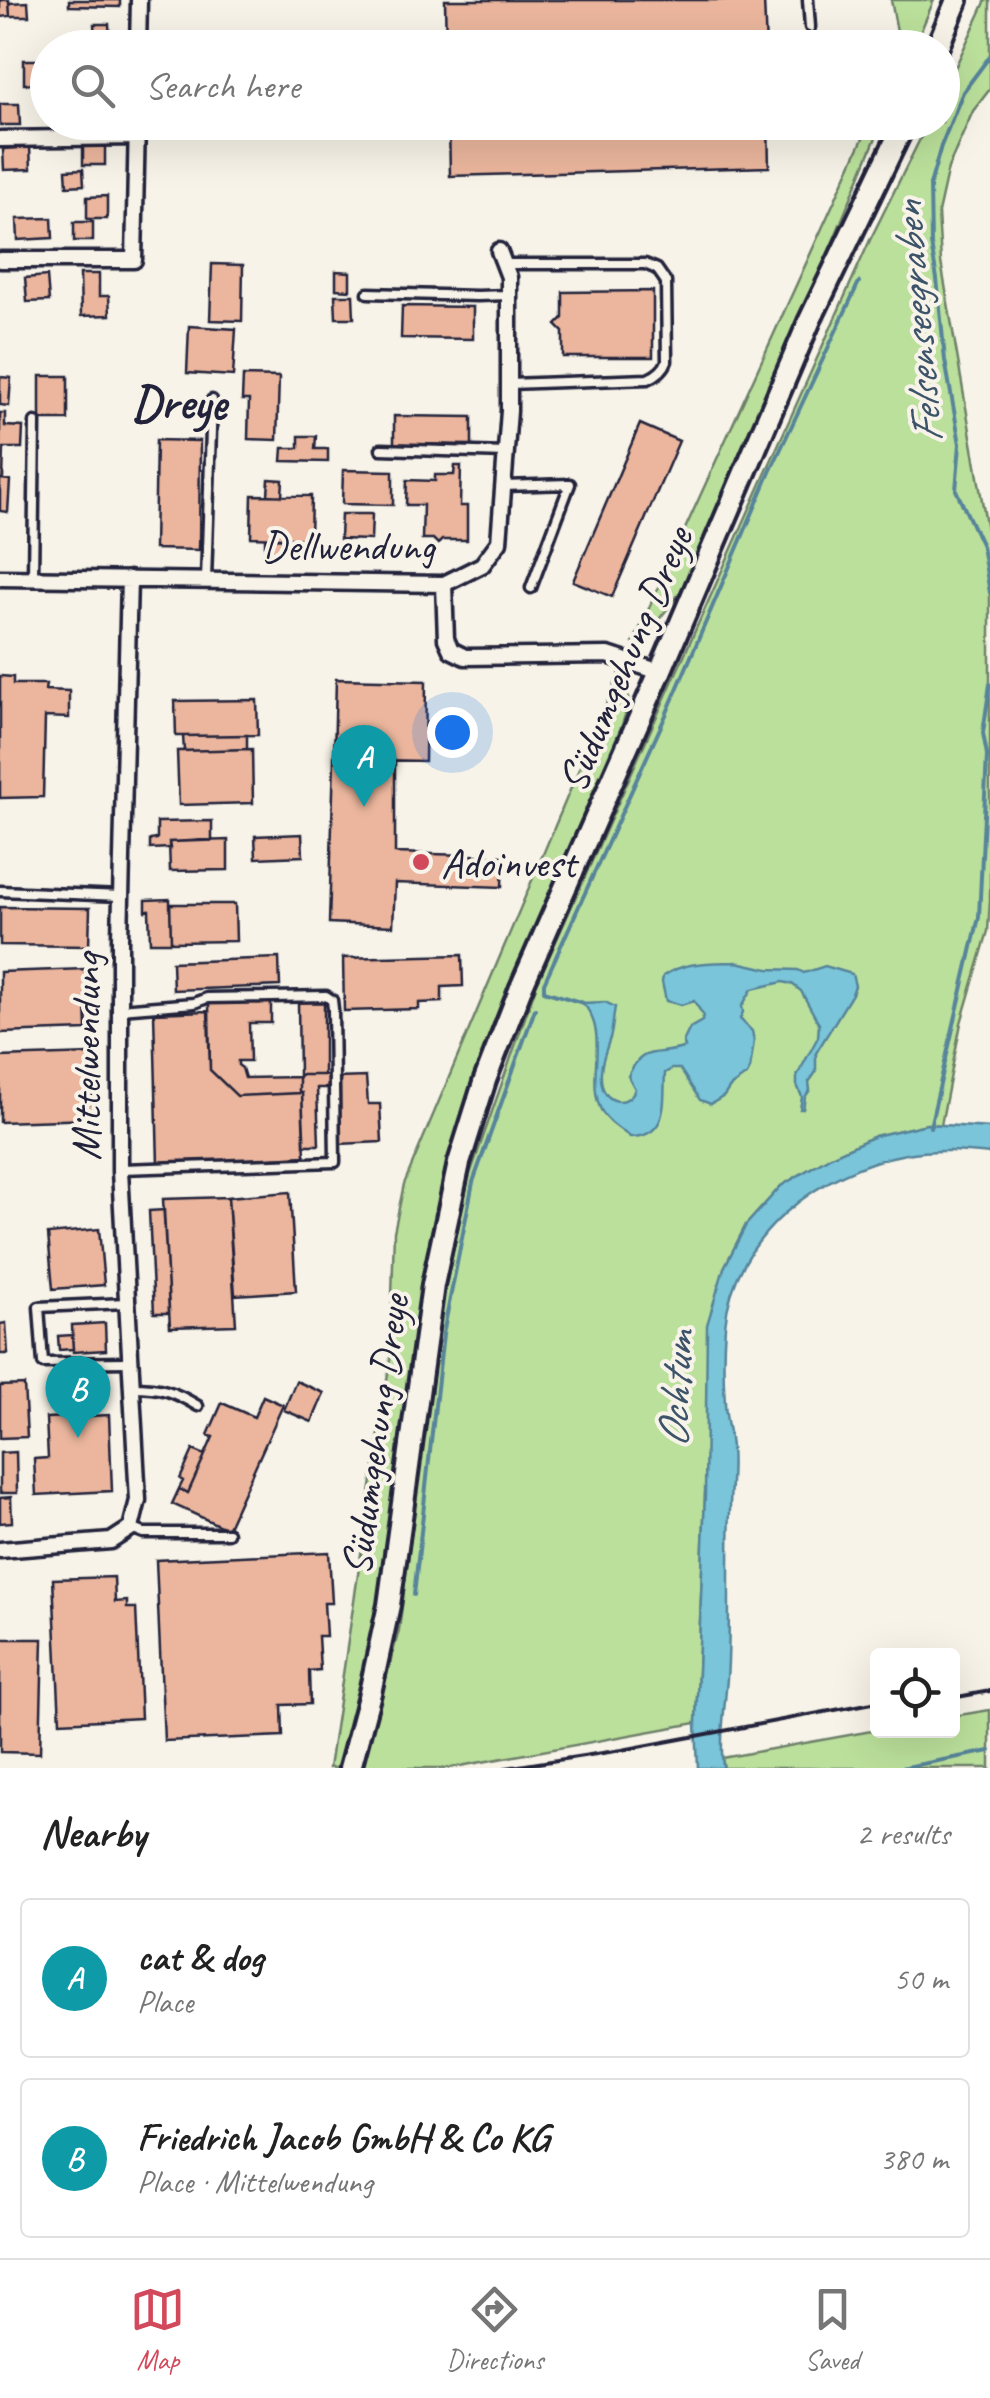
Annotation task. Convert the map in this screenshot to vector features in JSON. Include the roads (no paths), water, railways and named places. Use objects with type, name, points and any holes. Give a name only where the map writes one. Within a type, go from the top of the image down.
[{"type":"main road","points":[[945,30],[957,1]]},
{"type":"main road","name":"Südumgehung Dreye","points":[[350,1768],[388,1605],[433,1285],[459,1164],[485,1080],[520,990],[809,322],[896,140]]},
{"type":"street","points":[[138,30],[139,0]]},
{"type":"street","points":[[0,140],[30,138]]},
{"type":"street","points":[[0,260],[134,260],[137,140]]},
{"type":"street","name":"Dellwendung","points":[[129,579],[444,584],[482,566],[499,542],[506,453],[509,294],[501,258]]},
{"type":"street","points":[[0,578],[129,579]]},
{"type":"street","name":"Mittelwendung","points":[[129,579],[120,896],[120,1168],[138,1500],[130,1528]]},
{"type":"street","points":[[444,584],[446,639],[452,650],[465,657],[608,655],[660,672]]},
{"type":"street","points":[[0,1550],[111,1541],[130,1528]]},
{"type":"lane","points":[[808,0],[810,27]]},
{"type":"lane","points":[[501,258],[646,264],[666,282],[668,360],[656,375],[648,380],[509,384]]},
{"type":"lane","points":[[368,293],[509,294]]},
{"type":"lane","points":[[206,580],[212,400]]},
{"type":"lane","points":[[33,578],[35,422]]},
{"type":"lane","points":[[381,449],[506,453]]},
{"type":"lane","points":[[503,486],[570,484],[532,588]]},
{"type":"lane","points":[[0,891],[120,896]]},
{"type":"lane","points":[[120,1008],[194,1003],[207,998],[326,996],[332,1000],[335,1162],[120,1168]]},
{"type":"lane","points":[[127,1303],[39,1307],[43,1363],[130,1362]]},
{"type":"lane","points":[[132,1387],[171,1390],[198,1406]]},
{"type":"lane","points":[[130,1528],[144,1533],[228,1534]]},
{"type":"water","points":[[737,962],[804,973],[825,966],[852,974],[855,986],[816,1053],[816,1072],[809,1082],[803,1109],[797,1076],[818,1037],[819,1024],[801,991],[783,982],[752,989],[742,1006],[740,1019],[752,1031],[754,1041],[747,1075],[711,1104],[700,1100],[680,1069],[672,1069],[665,1073],[664,1105],[658,1124],[652,1131],[630,1137],[601,1110],[595,1084],[595,1029],[583,1003],[605,1002],[615,1007],[601,1079],[608,1096],[623,1101],[635,1089],[628,1076],[634,1065],[646,1055],[685,1047],[683,1042],[690,1028],[702,1021],[703,1015],[694,1001],[681,1005],[666,1001],[663,976],[689,965]]},
{"type":"water","points":[[927,1124],[990,1128],[990,1154],[917,1152],[843,1174],[787,1212],[764,1236],[745,1263],[732,1293],[724,1354],[732,1463],[723,1768],[698,1768],[707,1325],[724,1268],[746,1225],[781,1186],[831,1156],[875,1136]]},
{"type":"waterway","name":"Felsenseegraben","points":[[960,99],[990,56]]},
{"type":"waterway","name":"Felsenseegraben","points":[[943,140],[930,185],[931,244],[960,444],[956,490],[982,546],[990,593]]},
{"type":"waterway","points":[[583,1003],[544,991],[544,983],[666,715],[770,472],[859,282]]},
{"type":"waterway","name":"Felsenseegraben","points":[[930,1127],[979,917],[987,755],[983,733],[990,684]]},
{"type":"waterway","points":[[414,1595],[443,1334],[473,1182],[535,1009]]},
{"type":"waterway","points":[[901,1768],[990,1751]]},
{"type":"railway","points":[[960,1697],[990,1691]]},
{"type":"railway","points":[[506,1768],[870,1704]]},
{"type":"place","name":"cat & dog","points":[[364,807]]},
{"type":"place","name":"Adoinvest","points":[[421,862]]},
{"type":"place","name":"Friedrich Jacob GmbH & Co KG","points":[[78,1438]]},
{"type":"district","name":"Dreye","points":[[179,402]]},
{"type":"water label","name":"Ochtum","points":[[674,1390]]}]
